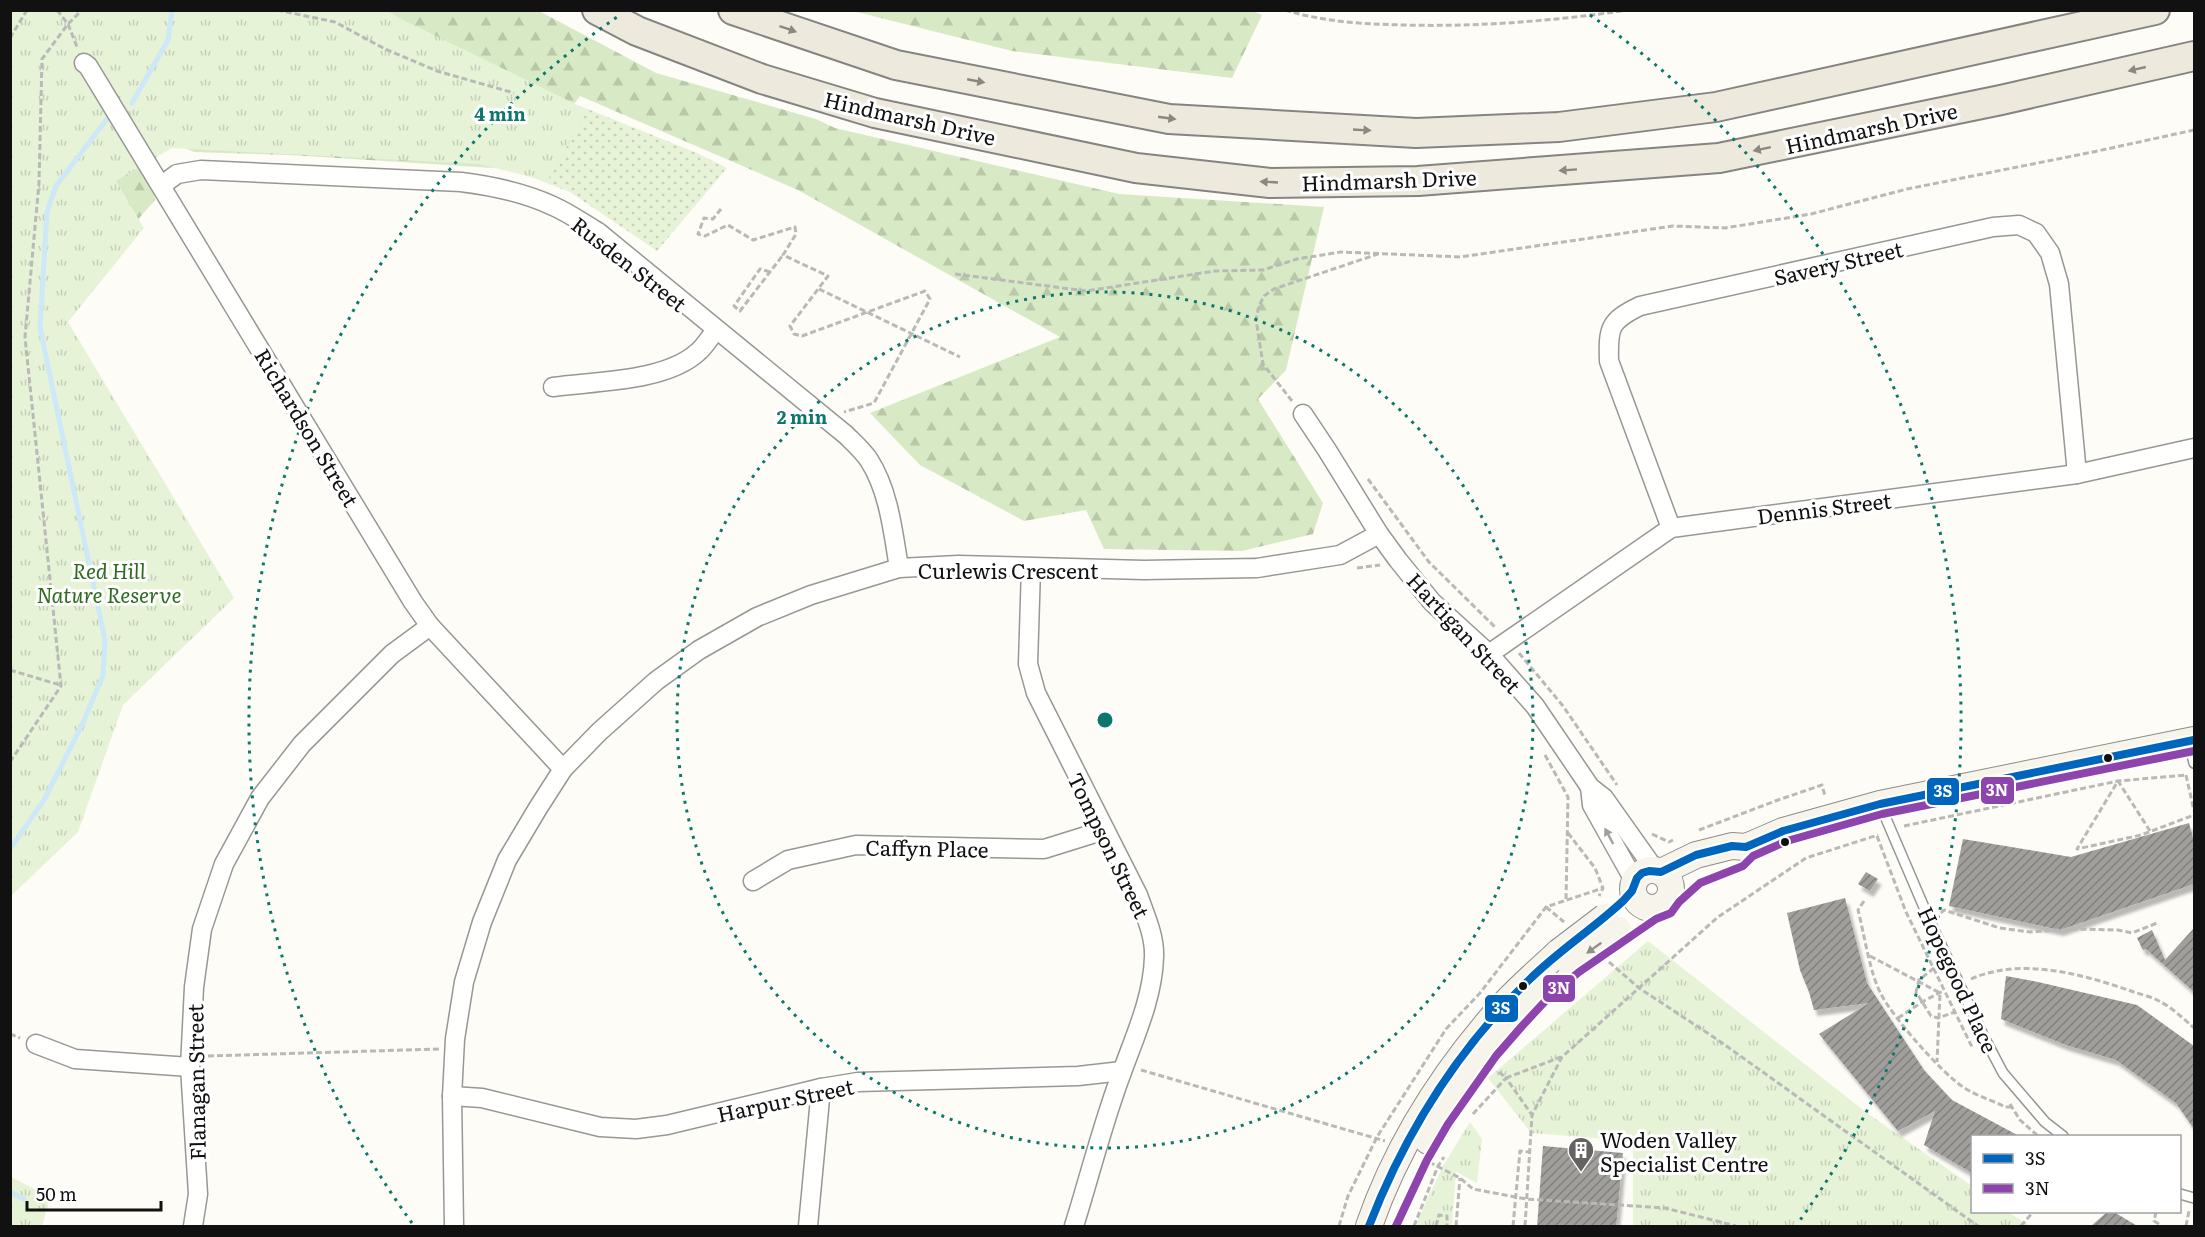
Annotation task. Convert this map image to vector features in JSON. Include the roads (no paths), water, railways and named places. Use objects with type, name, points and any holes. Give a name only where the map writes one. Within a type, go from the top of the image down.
[{"type":"main road","name":"Hindmarsh Drive","points":[[597,10],[637,32],[762,79],[876,113],[1136,168],[1270,183],[1418,181],[1719,158],[2001,100],[2194,56]]},
{"type":"main road","points":[[733,10],[896,65],[1169,119],[1416,133],[1560,127],[1716,107],[2155,10]]},
{"type":"street","name":"Richardson Street","points":[[84,63],[162,185],[413,602],[430,626],[563,769]]},
{"type":"street","name":"Rusden Street","points":[[162,185],[177,174],[201,170],[461,182],[496,186],[555,206],[598,232],[846,435],[868,459],[880,482],[889,514],[899,568]]},
{"type":"street","name":"Savery Street","points":[[1671,528],[1609,361],[1608,336],[1620,316],[1640,306],[1993,227],[2019,225],[2036,233],[2050,253],[2059,284],[2077,474]]},
{"type":"street","points":[[553,387],[655,374],[677,366],[698,352],[716,330]]},
{"type":"street","name":"Hartigan Street","points":[[1303,414],[1379,534],[1432,602],[1489,654],[1535,706],[1590,787],[1592,805],[1651,886]]},
{"type":"street","name":"Dennis Street","points":[[1489,654],[1516,646],[1671,528],[2077,474],[2194,448]]},
{"type":"street","name":"Curlewis Crescent","points":[[454,1227],[452,1096],[455,1048],[464,982],[482,922],[507,860],[563,769],[598,732],[656,681],[699,650],[757,617],[811,595],[899,568],[1004,565],[1031,568],[1144,570],[1257,568],[1340,555],[1379,534]]},
{"type":"street","name":"Tompson Street","points":[[1031,568],[1028,664],[1036,693],[1138,895],[1149,925],[1155,955],[1152,981],[1074,1227]]},
{"type":"street","name":"Flanagan Street","points":[[193,1227],[198,1194],[190,1062],[194,987],[202,929],[224,864],[260,798],[302,744],[392,654],[430,626]]},
{"type":"street","points":[[1369,1227],[1402,1149],[1443,1081],[1499,1010],[1565,958],[1606,917],[1651,886],[1694,874],[1738,857],[1746,847],[1784,831],[1880,804],[2192,748]]},
{"type":"street","name":"Caffyn Place","points":[[753,881],[788,860],[856,845],[1044,849],[1105,830]]},
{"type":"street","points":[[1385,1227],[1418,1157],[1458,1091],[1565,958]]},
{"type":"street","points":[[36,1044],[75,1059],[190,1062]]},
{"type":"street","name":"Harpur Street","points":[[452,1096],[482,1098],[600,1127],[636,1129],[668,1125],[821,1088],[858,1082],[1078,1076],[1123,1068]]},
{"type":"street","points":[[808,1227],[821,1088]]},
{"type":"lane","name":"Hopegood Place","points":[[1880,804],[1929,919],[2003,1073],[2045,1122],[2061,1135]]},
{"type":"waterway","points":[[132,103],[168,40],[172,10]]},
{"type":"waterway","points":[[10,849],[44,800],[82,725],[103,675],[105,640],[40,328],[47,212],[56,186],[107,119]]},
{"type":"waterway","points":[[10,1192],[24,1199]]},
{"type":"place","name":"Woden Valley Specialist Centre","points":[[1581,1173]]},
{"type":"park label","name":"Red Hill Nature Reserve","points":[[109,581]]}]
